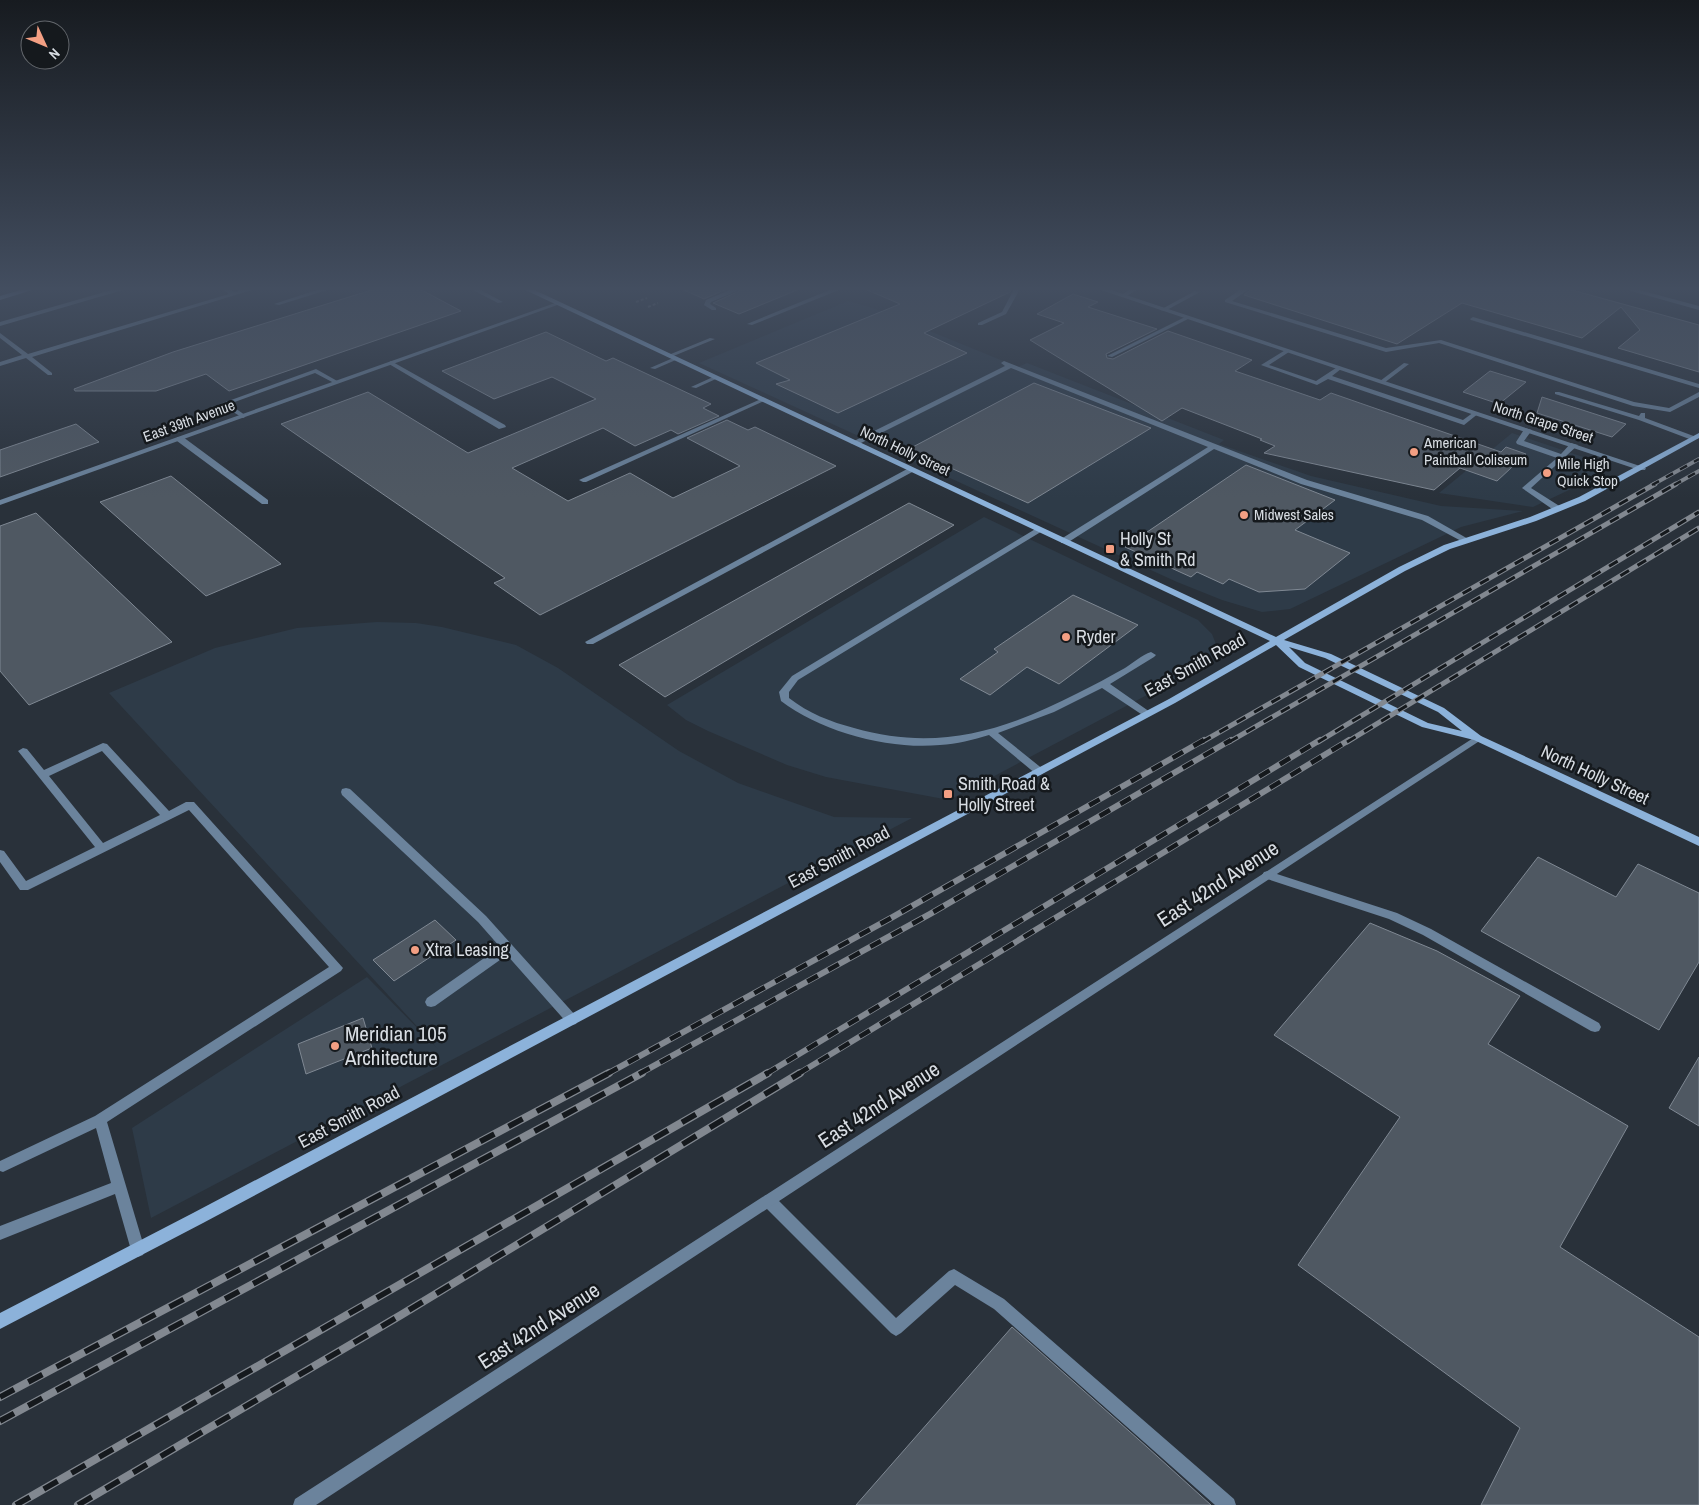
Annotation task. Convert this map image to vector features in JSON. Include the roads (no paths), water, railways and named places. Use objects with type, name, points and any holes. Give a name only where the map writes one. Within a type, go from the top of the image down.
[{"type":"street","points":[[0,364],[24,357]]},
{"type":"street","points":[[30,357],[50,374]]},
{"type":"street","name":"East 39th Avenue","points":[[0,503],[407,357]]},
{"type":"street","points":[[1277,357],[1264,365],[1317,383],[1339,368]]},
{"type":"street","name":"North Grape Street","points":[[1306,357],[1642,468]]},
{"type":"street","points":[[1489,357],[1632,404],[1670,410],[1699,394]]},
{"type":"street","points":[[1602,357],[1699,386]]},
{"type":"street","points":[[653,368],[672,358]]},
{"type":"street","name":"North Holly Street","points":[[672,358],[1276,641],[1321,653],[1432,706],[1478,738],[1699,842]]},
{"type":"street","points":[[391,363],[502,427]]},
{"type":"street","points":[[1382,382],[1406,364]]},
{"type":"street","points":[[854,443],[1007,365],[1304,482],[1425,518],[1466,540]]},
{"type":"street","points":[[242,416],[222,404],[316,371],[336,382]]},
{"type":"street","points":[[1349,384],[1362,375]]},
{"type":"street","points":[[1326,376],[1464,423],[1476,413]]},
{"type":"street","points":[[694,387],[715,378]]},
{"type":"street","points":[[1386,397],[1399,388]]},
{"type":"street","points":[[1556,393],[1642,418],[1697,437]]},
{"type":"street","points":[[1419,408],[1432,398]]},
{"type":"street","points":[[583,480],[763,400]]},
{"type":"street","points":[[1642,418],[1646,406]]},
{"type":"street","points":[[1528,430],[1520,442],[1562,456]]},
{"type":"street","name":"East Smith Road","points":[[0,1321],[138,1250],[1040,772],[1147,714],[1402,569],[1466,540],[1558,509],[1642,468],[1697,437]]},
{"type":"street","points":[[180,438],[265,502]]},
{"type":"street","points":[[1064,541],[1214,446]]},
{"type":"street","points":[[1558,509],[1526,488],[1574,446]]},
{"type":"street","points":[[590,642],[912,470]]},
{"type":"street","points":[[1040,530],[795,678],[784,692],[784,699],[796,709],[819,720],[878,738],[942,742],[991,732],[1044,712],[1104,685],[1151,655]]},
{"type":"street","name":"North Holly Street","points":[[1276,641],[1302,665],[1426,725],[1478,738]]},
{"type":"street","points":[[1104,685],[1147,714]]},
{"type":"street","points":[[991,732],[1040,772]]},
{"type":"street","name":"East 42nd Avenue","points":[[301,1505],[1478,738]]},
{"type":"street","points":[[42,775],[103,746],[166,816]]},
{"type":"street","points":[[23,751],[101,848]]},
{"type":"street","points":[[346,792],[482,919],[572,1020]]},
{"type":"street","points":[[0,854],[24,887],[190,805],[337,968],[100,1120],[2,1166]]},
{"type":"street","points":[[1268,875],[1402,920],[1428,932],[1595,1027]]},
{"type":"street","points":[[431,1002],[508,948]]},
{"type":"street","points":[[100,1120],[138,1250]]},
{"type":"street","points":[[0,1233],[119,1186]]},
{"type":"street","points":[[769,1201],[896,1328],[954,1276],[999,1304],[1228,1505]]},
{"type":"railway","points":[[1652,485],[1699,459]]},
{"type":"railway","points":[[1674,485],[1699,471]]},
{"type":"railway","points":[[1202,742],[1655,484]]},
{"type":"railway","points":[[1229,742],[1676,484]]},
{"type":"railway","points":[[1318,742],[1699,512]]},
{"type":"railway","points":[[1347,742],[1699,528]]},
{"type":"railway","points":[[607,1074],[891,918],[1204,740]]},
{"type":"railway","points":[[639,1074],[930,914],[1231,740]]},
{"type":"railway","points":[[766,1074],[1320,740]]},
{"type":"railway","points":[[798,1074],[1349,740]]},
{"type":"railway","points":[[0,1397],[609,1073]]},
{"type":"railway","points":[[0,1421],[642,1073]]},
{"type":"railway","points":[[16,1505],[768,1073]]},
{"type":"railway","points":[[78,1505],[401,1315],[800,1073]]},
{"type":"place","name":"American Paintball Coliseum","points":[[1414,452]]},
{"type":"place","name":"Mile High Quick Stop","points":[[1547,473]]},
{"type":"place","name":"Midwest Sales","points":[[1244,515]]},
{"type":"place","name":"Holly St & Smith Rd","points":[[1110,549]]},
{"type":"place","name":"Ryder","points":[[1066,637]]},
{"type":"place","name":"Smith Road & Holly Street","points":[[948,794]]},
{"type":"place","name":"Xtra Leasing","points":[[415,950]]},
{"type":"place","name":"Meridian 105 Architecture","points":[[335,1046]]}]
